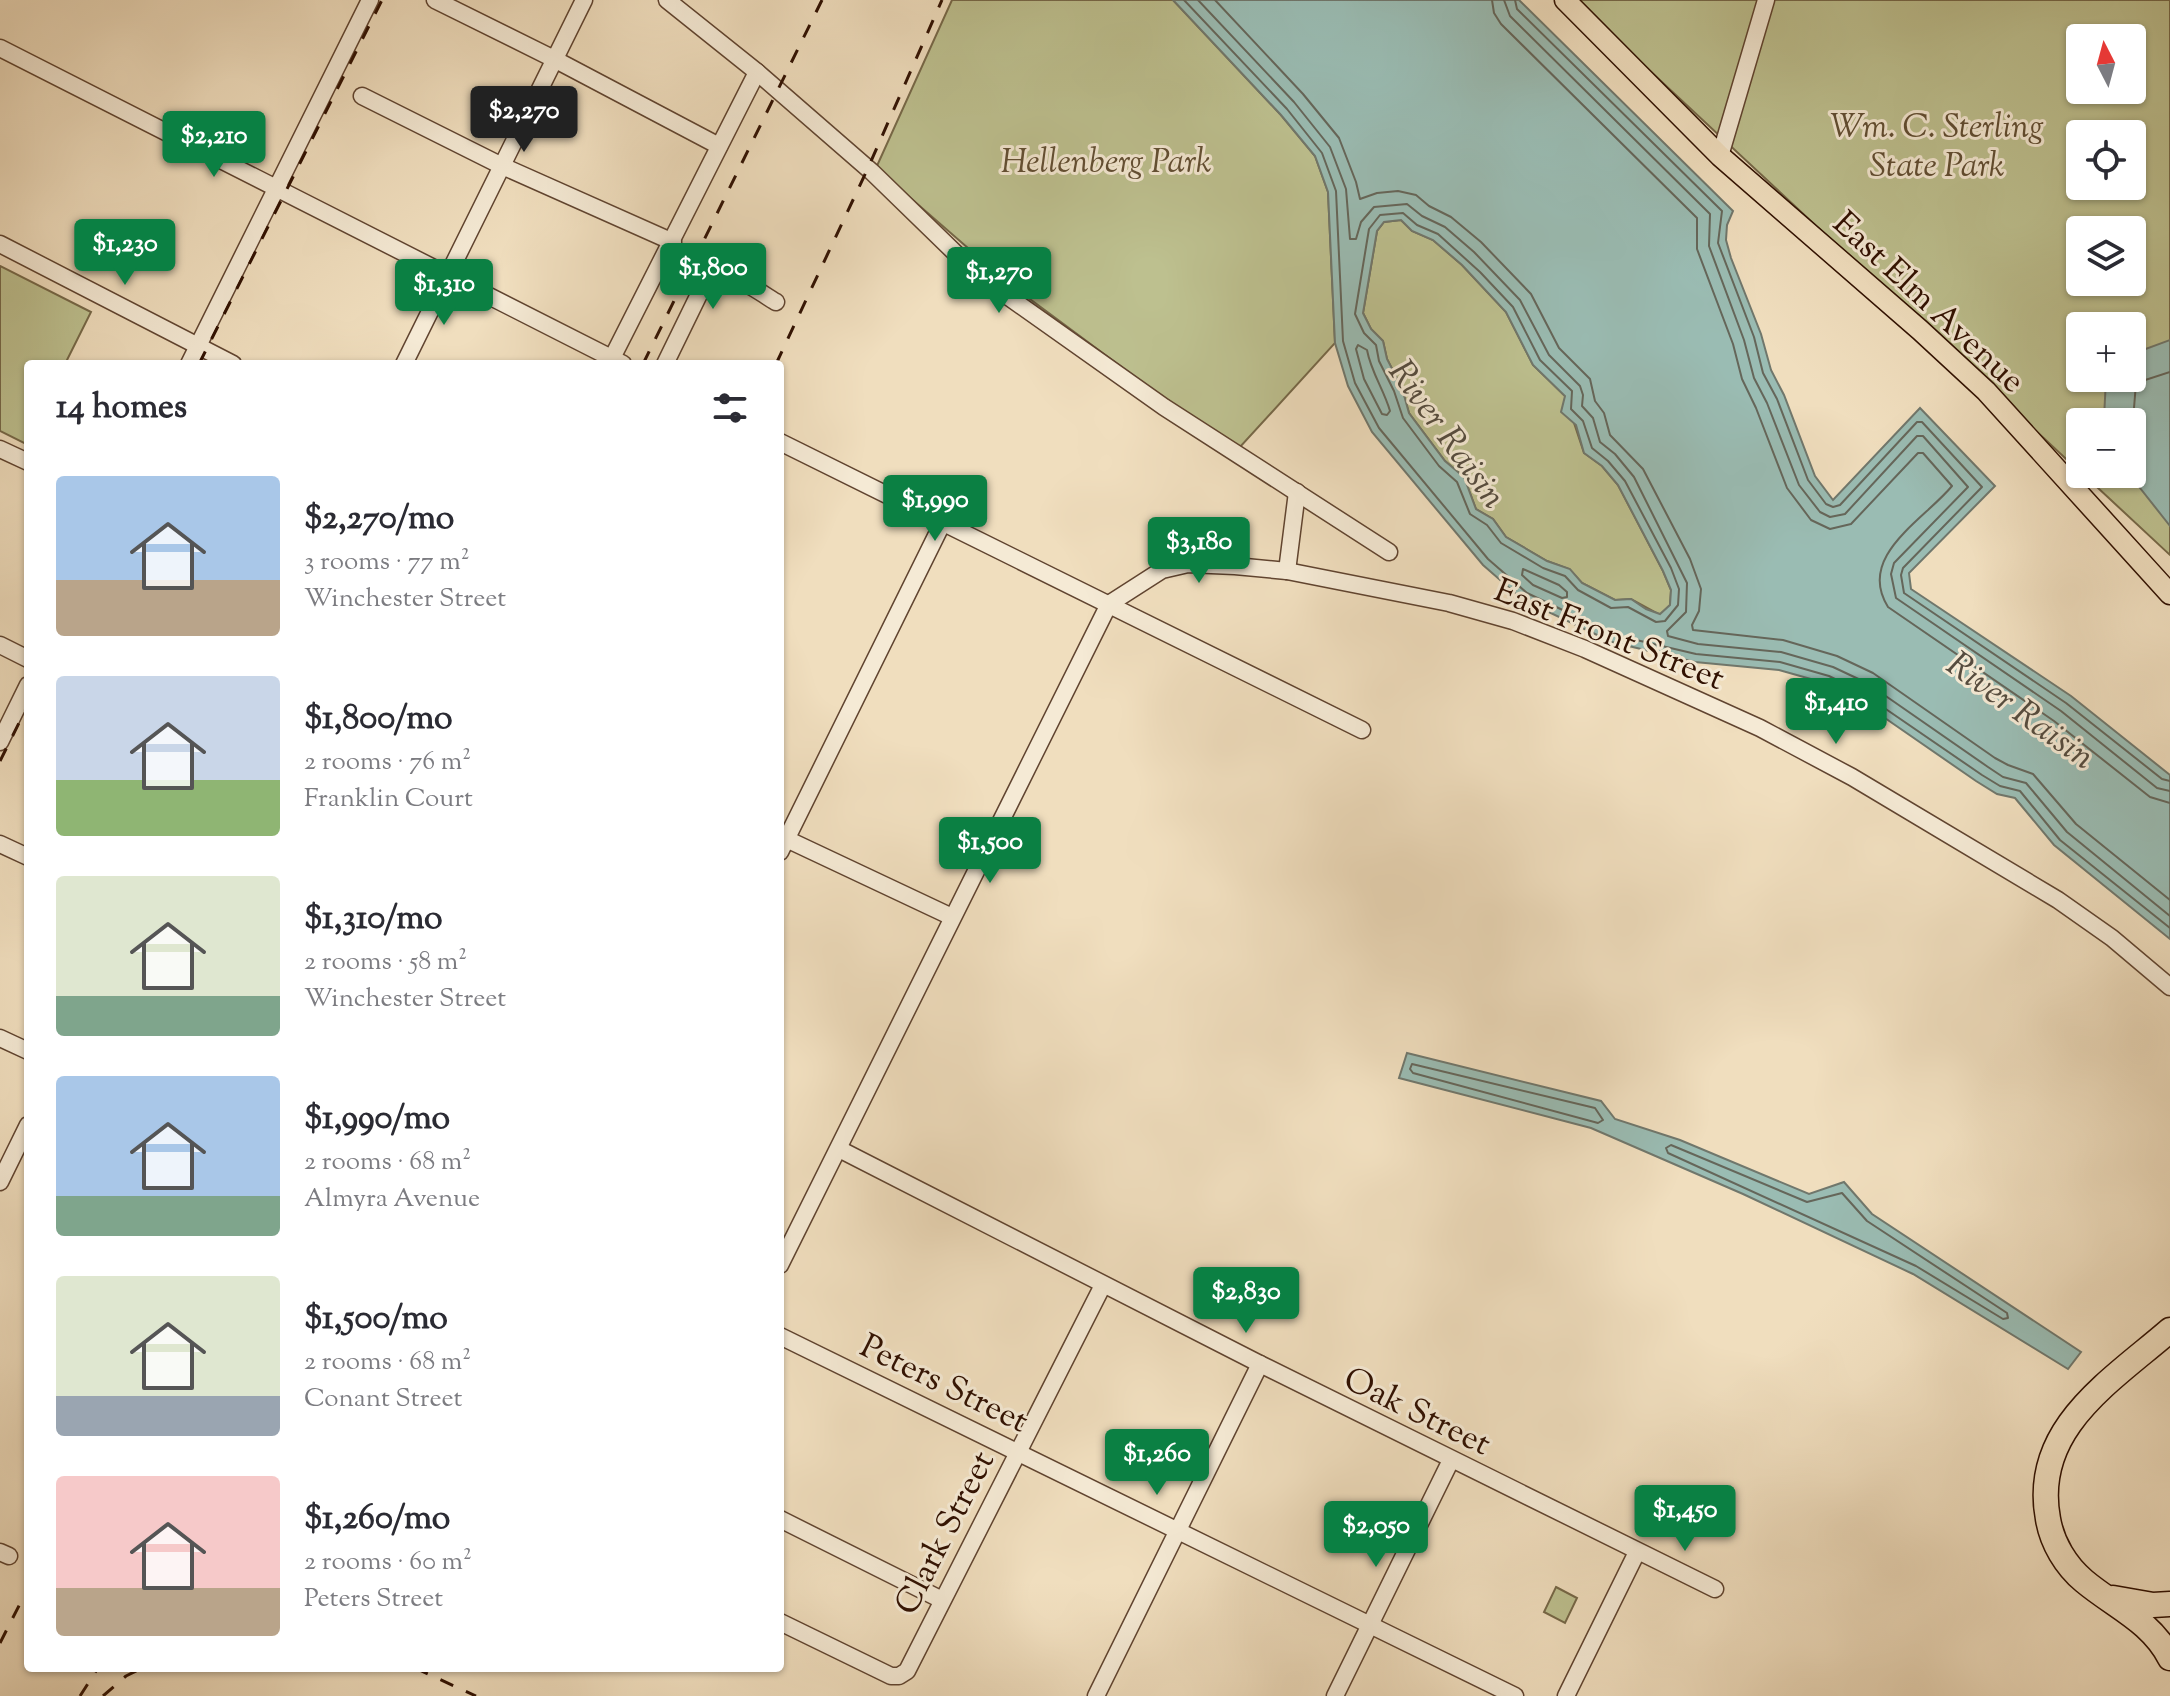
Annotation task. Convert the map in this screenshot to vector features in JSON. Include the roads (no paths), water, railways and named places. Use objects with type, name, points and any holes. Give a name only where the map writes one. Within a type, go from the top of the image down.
[{"type":"highway","points":[[2170,1330],[2086,1403],[2065,1427],[2052,1451],[2045,1505],[2051,1535],[2064,1558],[2082,1580],[2147,1626],[2170,1658]]},
{"type":"highway","points":[[2102,1594],[2124,1601],[2170,1604]]},
{"type":"main road","name":"East Elm Avenue","points":[[1565,0],[1720,156],[1986,391],[2170,594]]},
{"type":"street","points":[[191,360],[370,0]]},
{"type":"street","points":[[435,0],[719,146]]},
{"type":"street","points":[[406,360],[584,0]]},
{"type":"street","points":[[667,0],[757,72],[872,172],[979,276],[1086,353],[1389,552]]},
{"type":"street","points":[[1720,156],[1766,0]]},
{"type":"street","points":[[0,48],[448,273],[611,360]]},
{"type":"street","points":[[616,360],[757,72]]},
{"type":"street","points":[[362,96],[500,165],[673,242]]},
{"type":"street","points":[[0,244],[225,360]]},
{"type":"street","points":[[667,360],[706,280],[729,275],[776,302]]},
{"type":"street","points":[[784,444],[1362,730]]},
{"type":"street","points":[[0,449],[24,460]]},
{"type":"street","points":[[1287,571],[1297,492]]},
{"type":"street","points":[[784,838],[942,524]]},
{"type":"street","name":"East Front Street","points":[[1109,604],[1162,570],[1188,564],[1287,571],[1449,603],[1513,621],[1585,649],[1760,728],[1887,798],[2058,900],[2112,938],[2170,987]]},
{"type":"street","points":[[787,1232],[839,1149],[1109,604]]},
{"type":"street","points":[[0,645],[24,657]]},
{"type":"street","points":[[0,742],[24,693]]},
{"type":"street","points":[[784,843],[952,917]]},
{"type":"street","points":[[0,844],[24,855]]},
{"type":"street","points":[[0,1038],[24,1049]]},
{"type":"street","points":[[0,1182],[24,1133]]},
{"type":"street","name":"Oak Street","points":[[839,1149],[1451,1460],[1715,1589]]},
{"type":"street","name":"Clark Street","points":[[784,1624],[891,1676],[907,1671],[1103,1285]]},
{"type":"street","name":"Peters Street","points":[[784,1338],[1515,1696]]},
{"type":"street","points":[[1117,1696],[1098,1692],[1260,1364]]},
{"type":"street","points":[[1335,1696],[1451,1460]]},
{"type":"street","points":[[784,1521],[942,1600]]},
{"type":"street","points":[[1566,1696],[1637,1552]]},
{"type":"water","name":"River Raisin","points":[[1173,0],[1519,0],[1733,211],[1727,225],[1726,240],[1731,258],[1761,334],[1771,370],[1784,395],[1815,476],[1833,500],[1920,408],[1995,486],[1909,573],[1911,589],[2071,696],[2170,775],[2170,939],[2054,845],[2015,798],[1997,794],[1976,781],[1856,698],[1825,683],[1779,670],[1695,662],[1612,642],[1523,600],[1483,565],[1372,432],[1348,386],[1335,343],[1328,192],[1315,156],[1281,115]],"holes":[[[1401,220],[1412,231],[1433,240],[1462,265],[1506,312],[1533,365],[1565,396],[1561,412],[1576,425],[1584,453],[1602,466],[1618,485],[1663,571],[1671,590],[1670,605],[1660,614],[1631,599],[1615,600],[1582,583],[1570,569],[1547,561],[1506,537],[1493,519],[1476,509],[1464,477],[1445,461],[1409,413],[1383,341],[1371,329],[1363,313],[1377,231],[1384,222]]]},
{"type":"water","points":[[2170,340],[2170,526],[2140,488],[2146,488],[2146,408],[2105,408],[2105,392],[2146,392],[2146,349]]},
{"type":"water","points":[[1407,1053],[1601,1101],[1615,1119],[1680,1140],[1809,1194],[1844,1182],[1872,1214],[2081,1352],[2068,1369],[1913,1274],[1743,1194],[1591,1128],[1399,1078]]},
{"type":"railway","points":[[201,360],[382,0]]},
{"type":"railway","points":[[645,360],[822,0]]},
{"type":"railway","points":[[778,360],[942,0]]},
{"type":"railway","points":[[0,761],[24,713]]},
{"type":"railway","points":[[0,1643],[24,1596]]},
{"type":"railway","points":[[80,1696],[95,1672]]},
{"type":"railway","points":[[103,1696],[134,1672]]},
{"type":"railway","points":[[424,1672],[476,1696]]},
{"type":"park label","name":"Wm. C. Sterling State Park","points":[[1937,144]]},
{"type":"park label","name":"Hellenberg Park","points":[[1106,160]]}]
